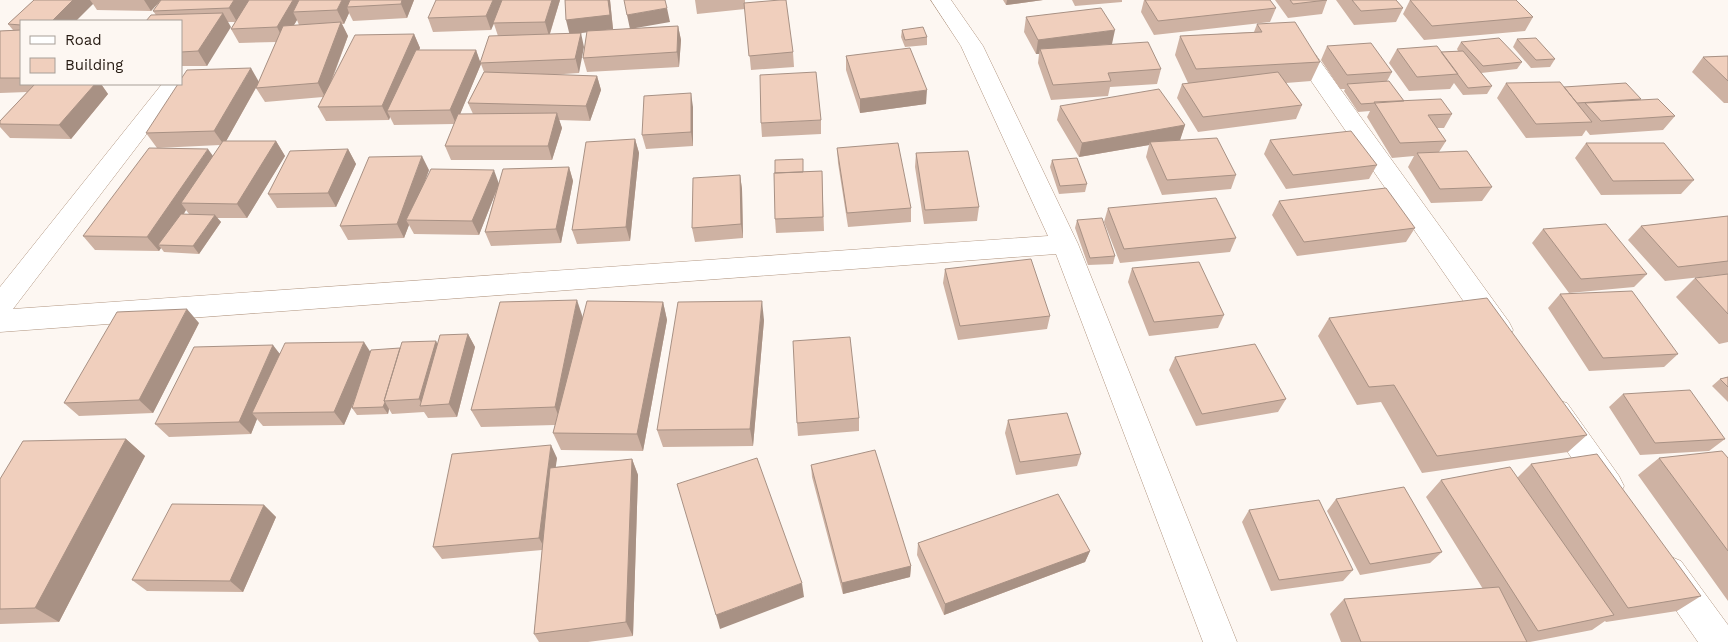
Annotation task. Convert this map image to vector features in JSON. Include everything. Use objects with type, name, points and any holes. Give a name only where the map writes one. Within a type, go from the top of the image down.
[{"type":"street","points":[[941,0],[972,46],[1065,244],[1220,642]]},
{"type":"street","points":[[1307,59],[1515,353]]},
{"type":"street","points":[[0,306],[172,85]]},
{"type":"street","points":[[0,320],[1065,244]]},
{"type":"street","points":[[1543,393],[1622,505]]},
{"type":"street","points":[[1656,554],[1719,642]]},
{"type":"building","points":[[34,0],[73,0],[53,20],[20,20],[20,25],[8,24]]},
{"type":"building","points":[[161,0],[234,0],[229,8],[153,11]]},
{"type":"building","points":[[249,0],[293,0],[277,27],[231,29]]},
{"type":"building","points":[[299,0],[342,0],[337,10],[293,12]]},
{"type":"building","points":[[350,0],[402,0],[401,4],[347,7]]},
{"type":"building","points":[[436,0],[493,0],[486,16],[428,18]]},
{"type":"building","points":[[502,0],[552,0],[545,22],[493,23]]},
{"type":"building","points":[[565,0],[608,0],[610,15],[566,20]]},
{"type":"building","points":[[624,0],[665,0],[667,8],[627,15]]},
{"type":"building","points":[[786,0],[793,52],[749,56],[744,3]]},
{"type":"building","points":[[1145,0],[1270,0],[1276,8],[1158,21]]},
{"type":"building","points":[[1290,0],[1327,0],[1293,4]]},
{"type":"building","points":[[1352,0],[1396,0],[1403,8],[1361,11]]},
{"type":"building","points":[[1410,0],[1516,0],[1533,17],[1432,26]]},
{"type":"building","points":[[1101,8],[1115,30],[1038,40],[1026,17]]},
{"type":"building","points":[[223,13],[198,51],[182,52],[182,20],[147,20],[151,15]]},
{"type":"building","points":[[341,22],[318,83],[256,88],[283,26]]},
{"type":"building","points":[[1295,22],[1320,62],[1196,69],[1180,36],[1262,32],[1257,24]]},
{"type":"building","points":[[678,26],[677,52],[583,58],[587,31]]},
{"type":"building","points":[[923,27],[927,37],[905,40],[902,30]]},
{"type":"building","points":[[20,30],[20,78],[0,78],[0,31]]},
{"type":"building","points":[[581,33],[575,59],[480,63],[489,36]]},
{"type":"building","points":[[414,34],[382,106],[318,107],[355,35]]},
{"type":"building","points":[[1499,38],[1522,62],[1483,66],[1461,42]]},
{"type":"building","points":[[1536,38],[1555,59],[1536,60],[1517,39]]},
{"type":"building","points":[[1148,42],[1161,69],[1108,73],[1111,81],[1053,85],[1040,49]]},
{"type":"building","points":[[1371,43],[1392,72],[1347,75],[1327,46]]},
{"type":"building","points":[[1437,46],[1458,74],[1417,77],[1397,49]]},
{"type":"building","points":[[910,48],[927,90],[860,99],[846,56]]},
{"type":"building","points":[[416,50],[476,50],[450,110],[387,111]]},
{"type":"building","points":[[1463,51],[1492,86],[1468,88],[1441,52]]},
{"type":"building","points":[[1728,56],[1728,81],[1703,57]]},
{"type":"building","points":[[251,68],[214,131],[146,133],[177,85],[182,85],[182,78],[187,70]]},
{"type":"building","points":[[484,72],[597,76],[586,106],[468,103]]},
{"type":"building","points":[[816,72],[821,120],[761,123],[760,75]]},
{"type":"building","points":[[1278,72],[1302,105],[1203,117],[1182,84]]},
{"type":"building","points":[[1389,81],[1404,101],[1361,104],[1347,84]]},
{"type":"building","points":[[1560,82],[1592,122],[1536,124],[1506,83]]},
{"type":"building","points":[[1626,83],[1641,99],[1577,103],[1564,87]]},
{"type":"building","points":[[34,85],[94,85],[59,125],[0,124],[0,121]]},
{"type":"building","points":[[1159,89],[1185,125],[1082,143],[1060,106]]},
{"type":"building","points":[[691,93],[691,132],[642,135],[644,96]]},
{"type":"building","points":[[1441,99],[1452,114],[1428,115],[1446,141],[1400,143],[1374,102]]},
{"type":"building","points":[[1658,99],[1675,116],[1601,121],[1585,103]]},
{"type":"building","points":[[557,113],[548,146],[445,146],[458,114]]},
{"type":"building","points":[[1351,131],[1377,165],[1293,175],[1270,140]]},
{"type":"building","points":[[1217,138],[1236,175],[1167,180],[1150,142]]},
{"type":"building","points":[[635,139],[626,227],[572,230],[586,142]]},
{"type":"building","points":[[223,141],[276,141],[237,204],[181,203]]},
{"type":"building","points":[[898,143],[911,208],[847,213],[837,148]]},
{"type":"building","points":[[1586,143],[1664,143],[1694,180],[1613,181]]},
{"type":"building","points":[[149,148],[208,149],[147,237],[83,236]]},
{"type":"building","points":[[348,149],[328,193],[268,194],[290,151]]},
{"type":"building","points":[[968,151],[979,207],[925,210],[916,153]]},
{"type":"building","points":[[1467,151],[1492,187],[1440,189],[1417,153]]},
{"type":"building","points":[[422,156],[397,224],[340,226],[369,157]]},
{"type":"building","points":[[1077,158],[1087,184],[1060,186],[1052,160]]},
{"type":"building","points":[[803,159],[803,172],[775,173],[775,160]]},
{"type":"building","points":[[569,167],[556,229],[485,232],[503,169]]},
{"type":"building","points":[[431,169],[494,170],[472,221],[406,220]]},
{"type":"building","points":[[822,171],[823,217],[775,219],[774,173]]},
{"type":"building","points":[[740,175],[741,224],[692,228],[693,178]]},
{"type":"building","points":[[1386,188],[1415,228],[1304,242],[1279,201]]},
{"type":"building","points":[[1216,198],[1236,238],[1124,249],[1108,208]]},
{"type":"building","points":[[181,214],[215,215],[193,246],[158,245]]},
{"type":"building","points":[[1728,216],[1728,261],[1678,267],[1641,226]]},
{"type":"building","points":[[1102,218],[1115,256],[1090,258],[1077,220]]},
{"type":"building","points":[[1606,224],[1647,274],[1581,279],[1543,229]]},
{"type":"building","points":[[1031,259],[1050,316],[960,326],[945,269]]},
{"type":"building","points":[[1199,262],[1224,315],[1154,322],[1132,268]]},
{"type":"building","points":[[1728,274],[1728,314],[1695,278]]},
{"type":"building","points":[[1632,291],[1678,354],[1603,358],[1560,294]]},
{"type":"building","points":[[1487,298],[1587,435],[1437,456],[1394,385],[1369,387],[1329,318]]},
{"type":"building","points":[[577,300],[555,407],[471,410],[500,302]]},
{"type":"building","points":[[587,301],[663,302],[637,434],[553,433]]},
{"type":"building","points":[[762,301],[750,429],[657,430],[678,302]]},
{"type":"building","points":[[187,309],[139,400],[64,403],[117,312]]},
{"type":"building","points":[[468,334],[449,404],[420,406],[440,335]]},
{"type":"building","points":[[850,337],[859,418],[797,423],[793,341]]},
{"type":"building","points":[[436,341],[419,399],[384,401],[402,342]]},
{"type":"building","points":[[364,342],[334,412],[252,413],[285,343]]},
{"type":"building","points":[[1255,344],[1286,399],[1202,414],[1175,357]]},
{"type":"building","points":[[273,345],[239,422],[155,424],[194,347]]},
{"type":"building","points":[[400,348],[383,407],[352,408],[371,350]]},
{"type":"building","points":[[1728,377],[1728,387],[1720,379]]},
{"type":"building","points":[[1690,390],[1725,439],[1655,443],[1623,394]]},
{"type":"building","points":[[1067,413],[1081,454],[1020,462],[1008,420]]},
{"type":"building","points":[[126,439],[35,608],[0,609],[0,479],[23,441]]},
{"type":"building","points":[[551,445],[539,538],[433,547],[452,454]]},
{"type":"building","points":[[875,450],[911,566],[842,583],[811,465]]},
{"type":"building","points":[[1722,451],[1728,458],[1728,551],[1659,458]]},
{"type":"building","points":[[1597,454],[1701,596],[1628,608],[1531,464]]},
{"type":"building","points":[[757,458],[802,583],[716,615],[677,484]]},
{"type":"building","points":[[632,459],[626,622],[534,634],[550,468]]},
{"type":"building","points":[[1510,467],[1614,615],[1538,631],[1441,480]]},
{"type":"building","points":[[1404,487],[1442,552],[1370,564],[1336,499]]},
{"type":"building","points":[[1058,494],[1090,551],[945,604],[918,543]]},
{"type":"building","points":[[1319,500],[1353,570],[1279,580],[1249,510]]},
{"type":"building","points":[[172,504],[264,505],[230,581],[132,580]]},
{"type":"building","points":[[1499,587],[1527,642],[1361,642],[1344,599]]}]
